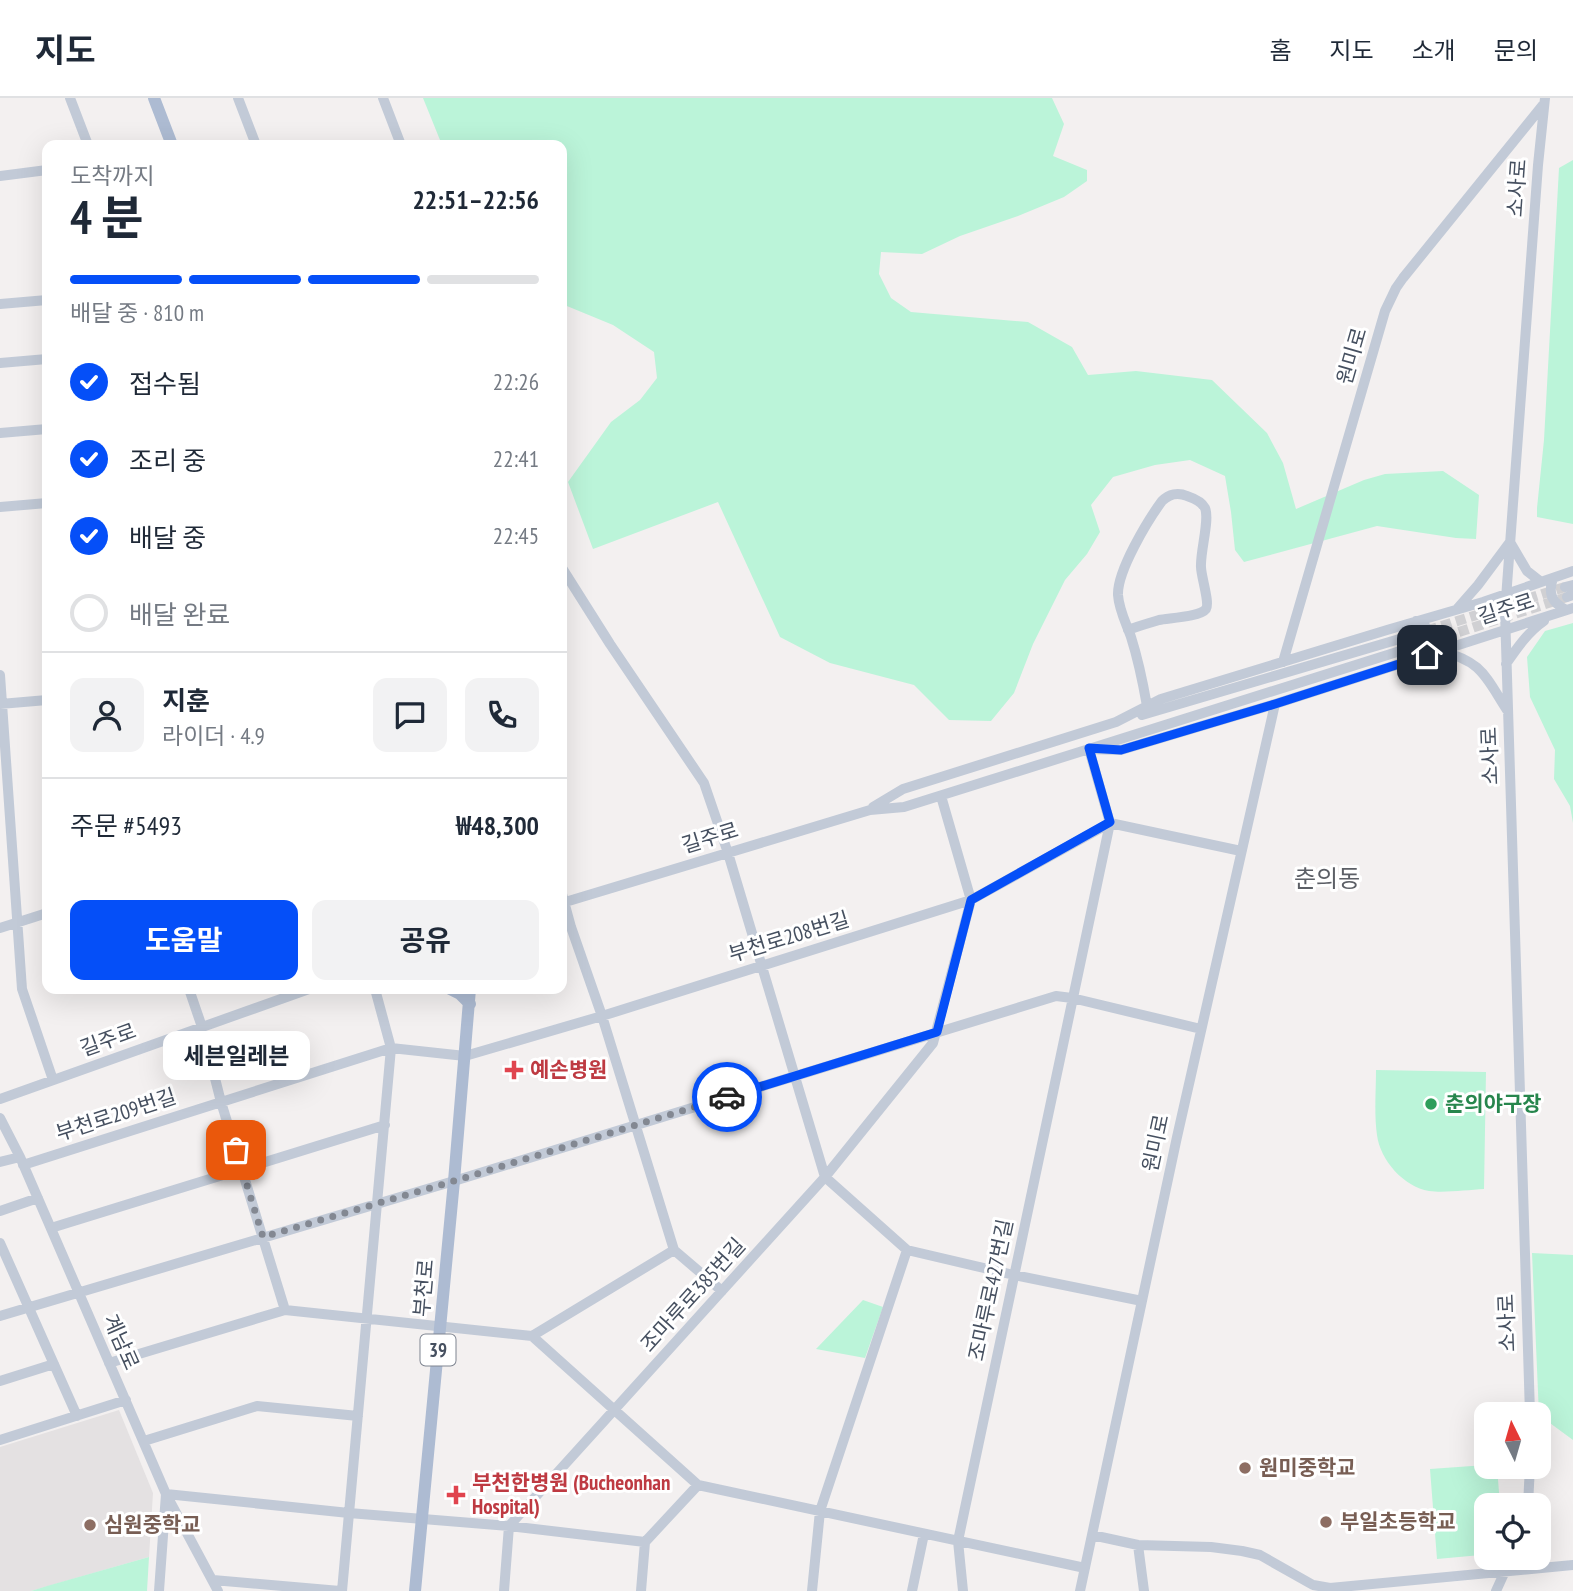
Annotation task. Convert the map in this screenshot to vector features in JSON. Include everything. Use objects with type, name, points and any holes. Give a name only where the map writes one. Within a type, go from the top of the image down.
[{"type":"main road","points":[[154,98],[170,140]]},
{"type":"main road","points":[[460,994],[470,1004],[477,994]]},
{"type":"main road","name":"부천로","points":[[415,1591],[470,994]]},
{"type":"street","points":[[69,98],[86,140]]},
{"type":"street","points":[[238,98],[254,140]]},
{"type":"street","points":[[383,98],[399,140]]},
{"type":"street","name":"소사로","points":[[1530,1402],[1505,629],[1544,101]]},
{"type":"street","name":"원미로","points":[[1283,662],[1390,299],[1403,278],[1544,101]]},
{"type":"street","points":[[0,176],[42,171]]},
{"type":"street","points":[[0,304],[42,300]]},
{"type":"street","points":[[0,363],[42,359]]},
{"type":"street","points":[[0,433],[42,429]]},
{"type":"street","points":[[1128,629],[1196,614],[1207,607],[1200,560],[1206,511],[1189,496],[1173,494],[1163,501],[1149,521],[1120,581],[1120,607],[1137,659],[1147,706]]},
{"type":"street","points":[[0,507],[42,503]]},
{"type":"street","points":[[1456,609],[1478,585],[1510,541],[1527,571],[1541,582]]},
{"type":"street","name":"길주로","points":[[1116,722],[1161,699],[1573,571]]},
{"type":"street","points":[[567,578],[704,783],[728,853],[825,1177],[907,1250],[1142,1301]]},
{"type":"street","points":[[1553,578],[1550,586],[1553,602],[1569,609]]},
{"type":"street","name":"길주로","points":[[1089,748],[1121,750],[1275,704],[1569,609]]},
{"type":"street","points":[[1506,665],[1520,643],[1538,625],[1555,614]]},
{"type":"street","points":[[1416,621],[1426,627],[1429,646],[1427,655]]},
{"type":"street","name":"길주로","points":[[870,810],[903,789],[1116,722],[1413,635]]},
{"type":"street","name":"길주로","points":[[567,899],[870,810],[904,807],[941,796],[1416,646]]},
{"type":"street","points":[[1440,651],[1460,656],[1473,663],[1485,675],[1508,711]]},
{"type":"street","points":[[0,675],[22,989],[53,1080]]},
{"type":"street","points":[[1,704],[42,700]]},
{"type":"street","name":"원미로","points":[[1080,1591],[1201,1029],[1275,704]]},
{"type":"street","points":[[1253,710],[1269,728]]},
{"type":"street","points":[[1089,748],[1110,822],[1241,851]]},
{"type":"street","points":[[954,773],[946,779],[946,785],[959,790]]},
{"type":"street","points":[[941,796],[971,900]]},
{"type":"street","name":"부천로208번길","points":[[465,1056],[602,1016],[971,900],[1110,822]]},
{"type":"street","name":"조마루로427번길","points":[[963,1591],[958,1541],[1110,822]]},
{"type":"street","name":"조마루로385번길","points":[[509,1526],[825,1177],[933,1043],[971,900]]},
{"type":"street","points":[[567,912],[674,1250],[722,1292]]},
{"type":"street","points":[[0,928],[42,915]]},
{"type":"street","points":[[191,994],[285,1310]]},
{"type":"street","name":"길주로","points":[[0,1099],[295,994]]},
{"type":"street","points":[[213,1580],[341,1591],[391,1048],[375,994]]},
{"type":"street","points":[[0,1316],[454,1181],[1056,996],[1201,1029]]},
{"type":"street","name":"부천로209번길","points":[[0,1163],[21,1161],[391,1048],[465,1056]]},
{"type":"street","name":"계남로","points":[[0,1118],[38,1198],[166,1494],[159,1591]]},
{"type":"street","points":[[51,1228],[384,1125]]},
{"type":"street","points":[[0,1211],[38,1198]]},
{"type":"street","points":[[0,1243],[4,1261],[28,1307],[77,1416]]},
{"type":"street","points":[[533,1336],[674,1250]]},
{"type":"street","points":[[812,1591],[820,1511],[907,1250]]},
{"type":"street","points":[[109,1363],[285,1310],[533,1336],[698,1485],[1085,1568]]},
{"type":"street","points":[[0,1381],[54,1364]]},
{"type":"street","points":[[0,1440],[126,1400]]},
{"type":"street","points":[[144,1441],[257,1406],[358,1416]]},
{"type":"street","points":[[641,1591],[645,1542],[698,1485]]},
{"type":"street","points":[[166,1494],[509,1526],[645,1542]]},
{"type":"street","points":[[166,1494],[218,1591]]},
{"type":"street","points":[[504,1591],[509,1526]]},
{"type":"street","points":[[912,1591],[925,1534]]},
{"type":"street","points":[[1092,1535],[1138,1545],[1211,1547],[1260,1555],[1313,1585],[1330,1588],[1573,1565]]},
{"type":"street","points":[[1138,1545],[1144,1591]]},
{"type":"street","points":[[1496,1591],[1506,1570]]},
{"type":"shaded area","name":"심원중학교","points":[[119,1410],[153,1493],[149,1557],[31,1591],[0,1591],[0,1447]]},
{"type":"green space","points":[[423,98],[1052,98],[1064,124],[1053,156],[1087,170],[1087,181],[1064,197],[960,236],[922,254],[881,252],[879,274],[891,298],[911,312],[1028,322],[1072,347],[1088,375],[1136,371],[1212,380],[1267,433],[1283,463],[1296,509],[1364,480],[1385,474],[1443,471],[1479,495],[1476,539],[1377,526],[1244,562],[1235,550],[1225,476],[1190,460],[1155,465],[1113,477],[1091,505],[1100,532],[1087,554],[1065,580],[1033,644],[1014,693],[991,721],[949,720],[914,685],[830,663],[780,637],[718,502],[593,549],[568,482],[611,422],[640,400],[657,378],[654,352],[613,325],[567,306],[567,140],[440,140]]},
{"type":"green space","points":[[1573,160],[1573,524],[1537,517],[1537,508],[1544,440],[1559,168]]},
{"type":"green space","points":[[1573,623],[1573,823],[1570,806],[1554,779],[1555,750],[1530,697],[1527,657],[1545,631]]},
{"type":"green space","name":"춘의야구장","points":[[1376,1070],[1486,1072],[1484,1189],[1429,1191],[1411,1184],[1395,1171],[1383,1154],[1377,1135]]},
{"type":"green space","points":[[1532,1253],[1573,1255],[1573,1440],[1551,1424],[1551,1402],[1538,1402]]},
{"type":"green space","points":[[863,1300],[883,1307],[865,1358],[816,1349]]},
{"type":"green space","points":[[1474,1466],[1474,1479],[1498,1479],[1499,1493],[1474,1493],[1474,1556],[1437,1559],[1430,1469]]},
{"type":"green space","points":[[149,1557],[147,1591],[31,1591],[47,1586]]},
{"type":"tunnel","points":[[1413,635],[1565,587]]},
{"type":"tunnel","points":[[1416,646],[1567,597]]},
{"type":"way so far","points":[[236,1150],[263,1237],[727,1097]]},
{"type":"place","name":"예손병원","points":[[514,1070]]},
{"type":"place","name":"춘의야구장","points":[[1431,1104]]},
{"type":"place","name":"세븐일레븐","points":[[236,1150]]},
{"type":"place","name":"원미중학교","points":[[1245,1468]]},
{"type":"place","name":"부천한병원 (Bucheonhan Hospital)","points":[[456,1495]]},
{"type":"place","name":"부일초등학교","points":[[1326,1522]]},
{"type":"place","name":"심원중학교","points":[[90,1525]]},
{"type":"district","name":"춘의동","points":[[1327,879]]},
{"type":"route","points":[[727,1097],[937,1032],[971,900],[1110,822],[1089,748],[1121,750],[1427,655]]}]
